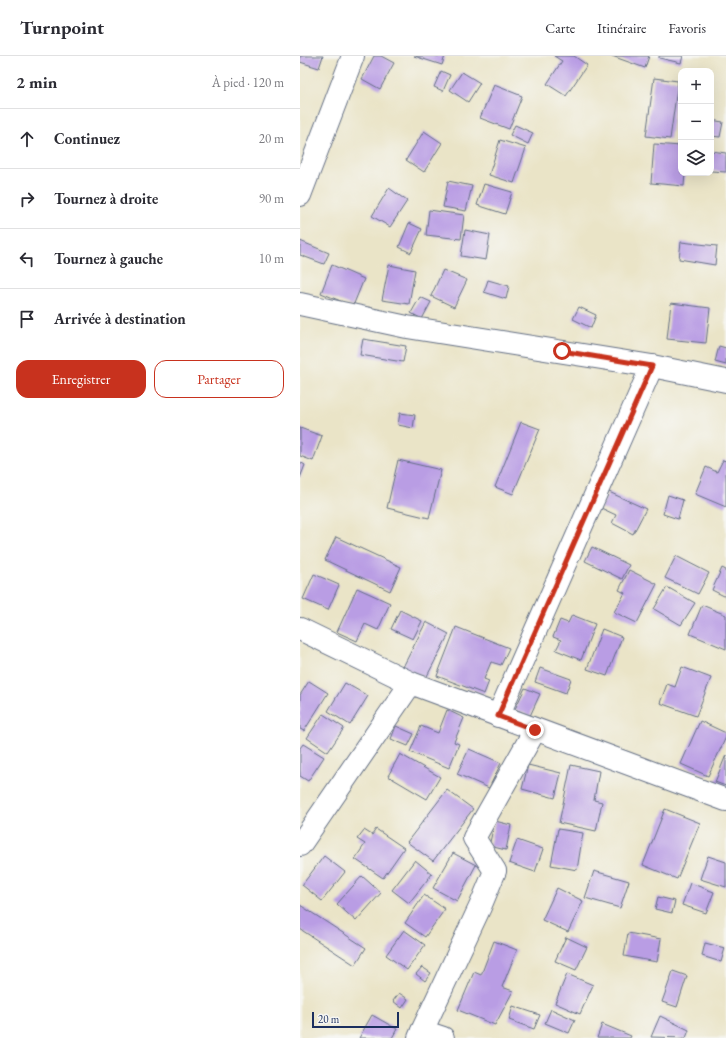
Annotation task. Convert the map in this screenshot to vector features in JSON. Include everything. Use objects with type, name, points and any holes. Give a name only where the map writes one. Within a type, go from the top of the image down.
[{"type":"street","points":[[300,195],[353,56]]},
{"type":"street","points":[[300,304],[407,327],[652,366],[726,382]]},
{"type":"street","points":[[498,716],[652,366]]},
{"type":"street","points":[[300,629],[411,683],[726,800]]},
{"type":"street","points":[[300,845],[411,683]]},
{"type":"street","points":[[443,1038],[421,1034],[480,907],[495,870],[474,838],[535,730]]},
{"type":"building","points":[[300,56],[323,56],[319,68],[300,62]]},
{"type":"building","points":[[374,56],[381,56],[394,63],[380,89],[362,79]]},
{"type":"building","points":[[414,56],[445,56],[442,65]]},
{"type":"building","points":[[554,56],[574,56],[587,65],[566,96],[547,84],[562,61]]},
{"type":"building","points":[[612,56],[649,56],[645,68]]},
{"type":"building","points":[[659,56],[683,56],[681,63],[659,58]]},
{"type":"building","points":[[441,71],[450,75],[443,91],[434,87]]},
{"type":"building","points":[[462,72],[480,83],[468,102],[450,90]]},
{"type":"building","points":[[654,78],[678,81],[670,139],[646,136]]},
{"type":"building","points":[[494,85],[522,96],[509,129],[480,118]]},
{"type":"building","points":[[714,120],[723,122],[720,137],[714,136]]},
{"type":"building","points":[[515,125],[533,133],[528,144],[510,135]]},
{"type":"building","points":[[424,131],[442,143],[424,172],[406,160]]},
{"type":"building","points":[[500,140],[526,148],[514,183],[489,175]]},
{"type":"building","points":[[654,144],[678,146],[678,176],[685,176],[684,186],[651,183]]},
{"type":"building","points":[[714,151],[726,153],[726,172],[714,171]]},
{"type":"building","points":[[448,181],[472,186],[466,211],[443,207]]},
{"type":"building","points":[[484,184],[512,192],[505,214],[477,205]]},
{"type":"building","points":[[389,188],[407,201],[390,227],[372,216]]},
{"type":"building","points":[[429,210],[464,215],[461,239],[426,235]]},
{"type":"building","points":[[409,223],[422,229],[411,253],[399,247]]},
{"type":"building","points":[[465,230],[490,235],[486,260],[461,256]]},
{"type":"building","points":[[300,241],[329,253],[324,264],[300,255]]},
{"type":"building","points":[[681,242],[717,246],[715,265],[679,259]]},
{"type":"building","points":[[332,265],[364,279],[353,306],[321,293]]},
{"type":"building","points":[[389,265],[415,270],[409,304],[382,300]]},
{"type":"building","points":[[443,270],[467,280],[454,307],[431,296]]},
{"type":"building","points":[[488,280],[509,286],[506,299],[484,292]]},
{"type":"building","points":[[420,297],[431,302],[422,319],[411,313]]},
{"type":"building","points":[[671,303],[710,308],[706,343],[667,339]]},
{"type":"building","points":[[579,307],[596,315],[591,328],[573,319]]},
{"type":"building","points":[[363,339],[406,346],[403,362],[360,355]]},
{"type":"building","points":[[719,346],[726,348],[726,365],[715,362]]},
{"type":"building","points":[[400,413],[415,415],[413,428],[398,425]]},
{"type":"building","points":[[521,422],[540,429],[513,494],[495,487]]},
{"type":"building","points":[[300,428],[322,436],[313,461],[300,456]]},
{"type":"building","points":[[398,460],[441,470],[429,518],[387,508]]},
{"type":"building","points":[[723,460],[726,461],[726,507],[695,494],[706,467],[717,472]]},
{"type":"building","points":[[300,462],[305,465],[300,478]]},
{"type":"building","points":[[609,492],[646,509],[633,534],[612,523],[616,515],[601,508]]},
{"type":"building","points":[[668,495],[683,500],[678,519],[663,514]]},
{"type":"building","points":[[336,537],[401,567],[390,591],[325,560]]},
{"type":"building","points":[[592,547],[629,565],[622,579],[585,561]]},
{"type":"building","points":[[676,556],[709,573],[698,594],[665,578]]},
{"type":"building","points":[[722,568],[726,570],[726,597],[712,590]]},
{"type":"building","points":[[629,570],[657,584],[637,623],[614,612],[625,593],[619,590]]},
{"type":"building","points":[[314,574],[339,585],[328,610],[303,599]]},
{"type":"building","points":[[667,587],[695,603],[681,625],[654,609]]},
{"type":"building","points":[[357,588],[390,603],[378,630],[365,624],[357,641],[337,632]]},
{"type":"building","points":[[702,605],[726,615],[726,649],[690,634]]},
{"type":"building","points":[[400,610],[422,621],[413,639],[391,629]]},
{"type":"building","points":[[572,615],[595,624],[581,660],[556,650],[561,640],[553,637],[560,620],[568,623]]},
{"type":"building","points":[[426,622],[449,634],[426,678],[403,667]]},
{"type":"building","points":[[456,627],[509,648],[501,665],[491,662],[484,679],[489,681],[484,694],[437,676]]},
{"type":"building","points":[[602,629],[622,637],[607,676],[587,669]]},
{"type":"building","points":[[682,667],[711,678],[696,716],[660,703],[667,684],[675,687]]},
{"type":"building","points":[[540,668],[571,679],[566,693],[535,682]]},
{"type":"building","points":[[309,681],[328,693],[304,731],[300,729],[300,695]]},
{"type":"building","points":[[345,683],[368,696],[350,725],[328,711]]},
{"type":"building","points":[[525,688],[540,694],[530,716],[515,709]]},
{"type":"building","points":[[447,710],[464,718],[454,742],[459,744],[449,768],[410,752],[421,726],[438,733]]},
{"type":"building","points":[[323,714],[344,728],[328,752],[307,738]]},
{"type":"building","points":[[700,721],[726,733],[726,737],[708,776],[681,764]]},
{"type":"building","points":[[396,726],[414,734],[408,746],[391,739]]},
{"type":"building","points":[[303,744],[324,757],[308,781],[300,776],[300,748]]},
{"type":"building","points":[[469,749],[501,763],[489,788],[457,774]]},
{"type":"building","points":[[400,754],[440,777],[427,799],[388,776]]},
{"type":"building","points":[[726,755],[726,786],[715,782]]},
{"type":"building","points":[[528,765],[561,773],[555,798],[522,789]]},
{"type":"building","points":[[571,765],[599,771],[594,800],[602,802],[596,831],[559,823]]},
{"type":"building","points":[[447,790],[473,809],[433,861],[407,842]]},
{"type":"building","points":[[665,809],[700,823],[677,879],[643,865]]},
{"type":"building","points":[[495,821],[511,825],[506,850],[489,846]]},
{"type":"building","points":[[376,829],[404,848],[383,878],[355,859],[365,844],[357,839],[364,830],[372,835]]},
{"type":"building","points":[[558,829],[583,833],[577,870],[551,865]]},
{"type":"building","points":[[517,840],[543,849],[535,872],[509,863]]},
{"type":"building","points":[[453,853],[476,865],[457,901],[433,888]]},
{"type":"building","points":[[324,856],[345,872],[322,901],[302,885]]},
{"type":"building","points":[[708,856],[726,862],[726,887],[700,879]]},
{"type":"building","points":[[415,860],[432,874],[409,903],[392,890]]},
{"type":"building","points":[[594,871],[629,881],[620,908],[585,898]]},
{"type":"building","points":[[362,876],[381,893],[356,921],[337,904]]},
{"type":"building","points":[[690,883],[714,892],[706,913],[682,905]]},
{"type":"building","points":[[557,888],[583,901],[568,932],[542,920]]},
{"type":"building","points":[[424,895],[445,909],[425,937],[405,923]]},
{"type":"building","points":[[658,897],[675,901],[672,913],[655,909]]},
{"type":"building","points":[[300,905],[366,948],[355,965],[300,929]]},
{"type":"building","points":[[404,930],[425,945],[407,970],[386,955]]},
{"type":"building","points":[[628,933],[661,939],[657,962],[624,956]]},
{"type":"building","points":[[566,937],[587,947],[576,970],[555,961]]},
{"type":"building","points":[[494,941],[517,950],[502,987],[513,991],[495,1025],[458,1010],[474,972],[481,975]]},
{"type":"building","points":[[705,943],[725,948],[721,962],[702,956]]},
{"type":"building","points":[[422,967],[431,973],[425,981],[416,974]]},
{"type":"building","points":[[673,971],[687,976],[677,1007],[662,1002]]},
{"type":"building","points":[[567,974],[593,985],[580,1014],[555,1003]]},
{"type":"building","points":[[399,993],[408,999],[402,1008],[393,1001]]},
{"type":"building","points":[[513,1006],[540,1015],[534,1029],[509,1020]]},
{"type":"building","points":[[551,1009],[575,1020],[569,1033],[545,1023]]},
{"type":"building","points":[[372,1015],[397,1029],[392,1038],[359,1038]]},
{"type":"building","points":[[660,1016],[689,1030],[686,1038],[651,1037]]},
{"type":"building","points":[[602,1024],[631,1036],[630,1038],[597,1038]]},
{"type":"route","points":[[535,730],[498,716],[652,366],[562,351]]}]
